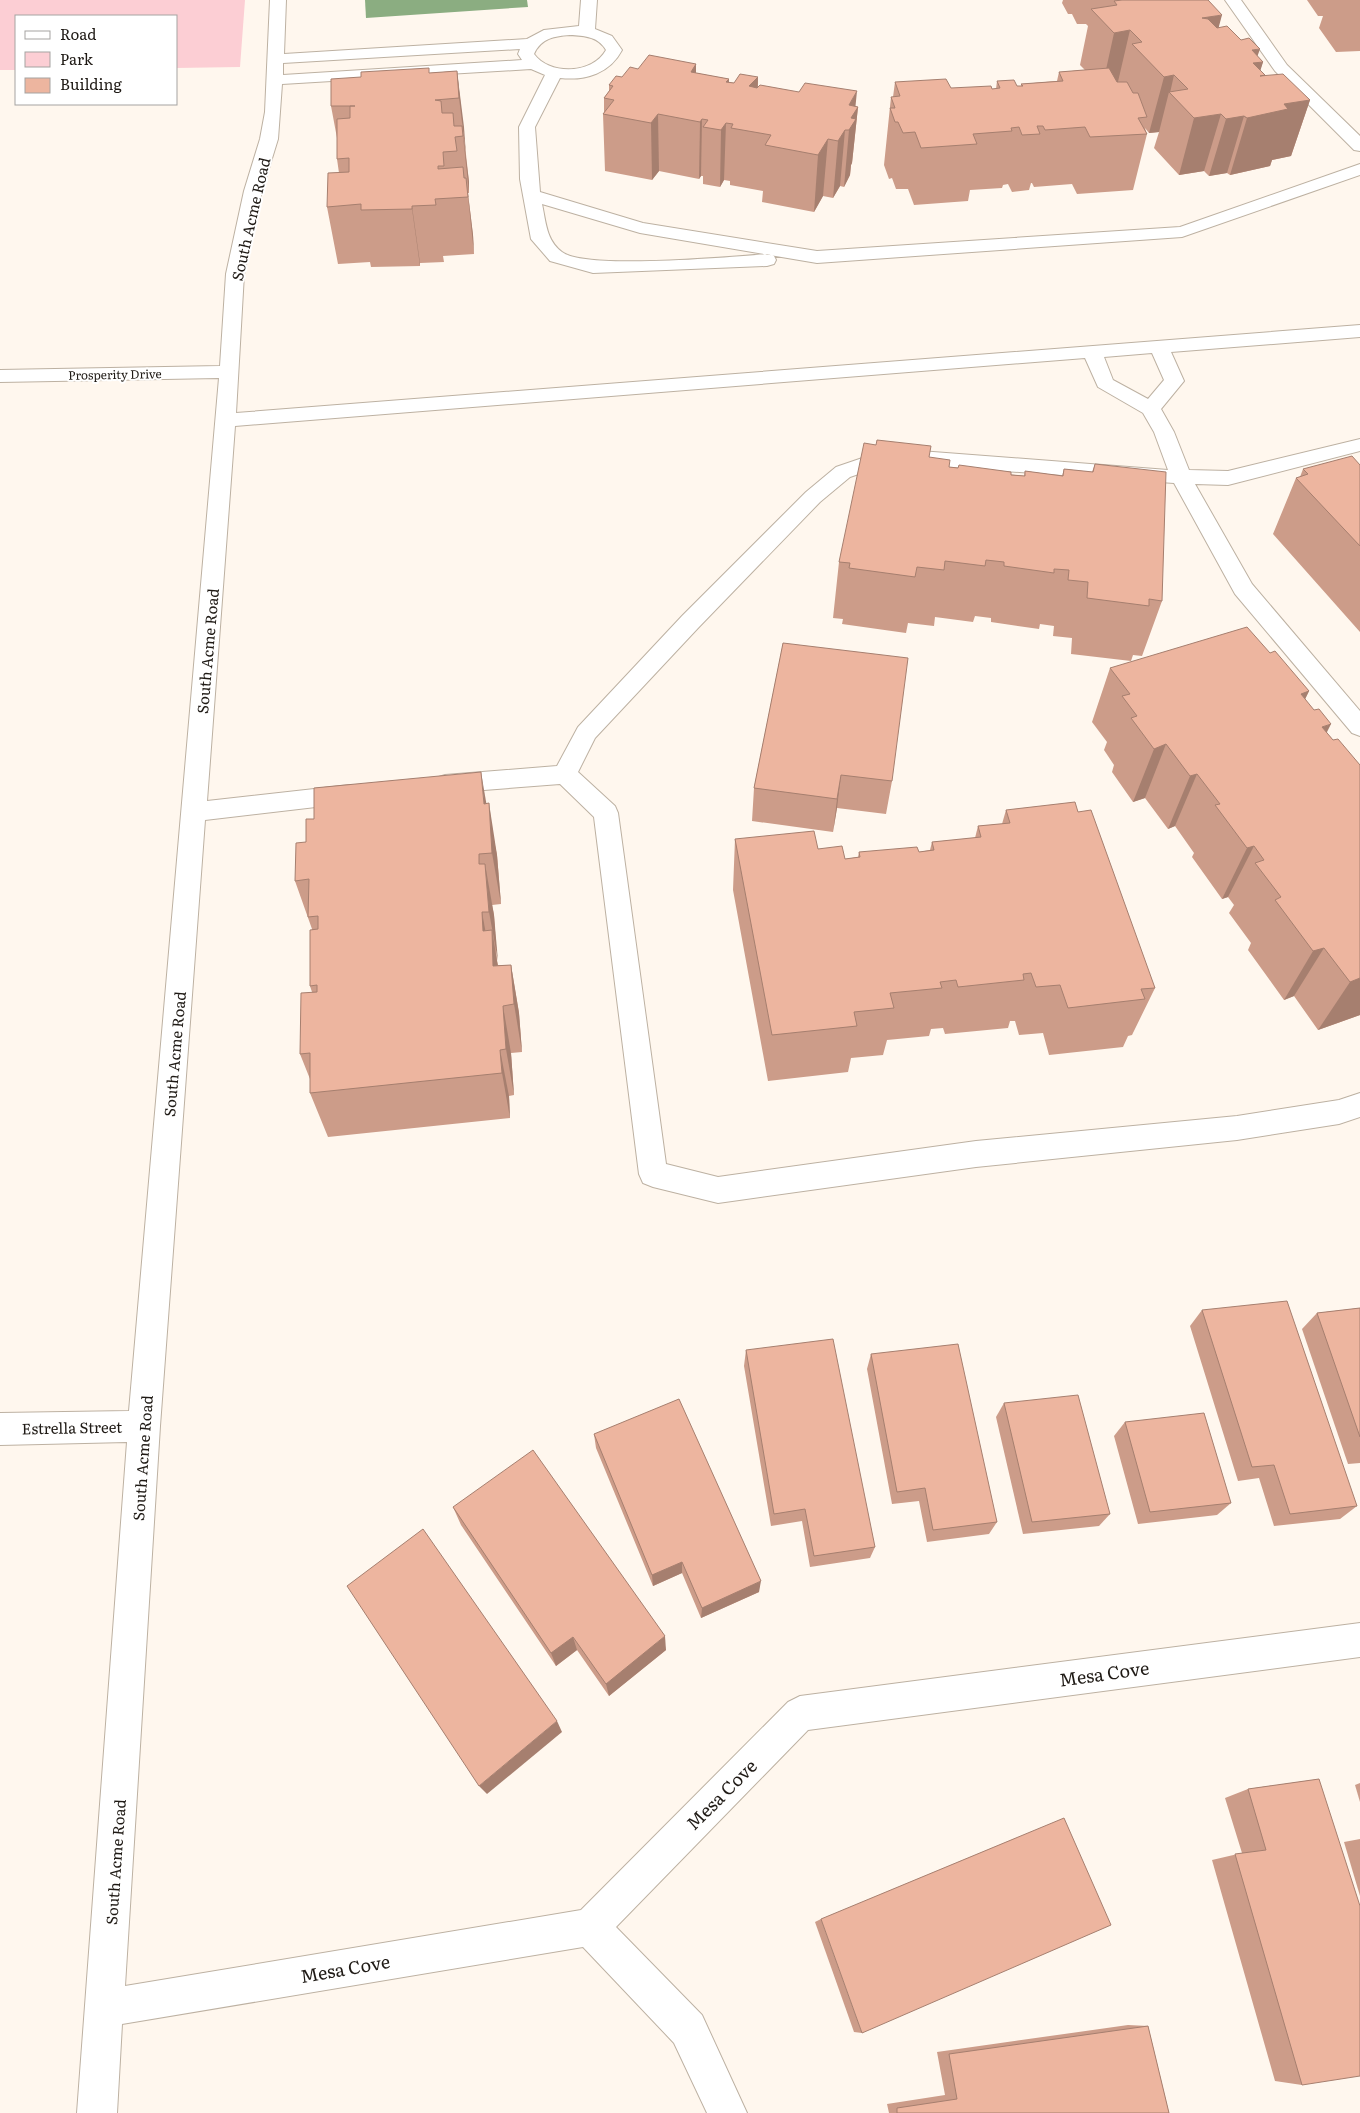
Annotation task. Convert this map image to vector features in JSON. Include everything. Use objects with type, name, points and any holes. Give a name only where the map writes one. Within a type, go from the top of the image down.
[{"type":"street","name":"South Acme Road","points":[[97,2113],[144,1426],[229,372],[235,274],[253,191],[269,139],[276,70],[278,0]]},
{"type":"street","points":[[587,31],[588,0]]},
{"type":"street","points":[[1233,0],[1281,68],[1360,146]]},
{"type":"street","points":[[587,31],[601,35],[610,42],[614,50],[612,58],[603,66],[589,71],[555,72],[533,64],[418,70],[276,70],[416,51],[529,44],[539,37],[553,32],[587,31]]},
{"type":"street","points":[[529,44],[526,54],[533,64]]},
{"type":"street","points":[[416,51],[418,70]]},
{"type":"street","points":[[555,72],[527,127],[529,180],[540,239],[556,257],[593,266],[682,265],[1182,232],[1360,170]]},
{"type":"street","points":[[532,194],[640,228],[817,257]]},
{"type":"street","points":[[225,420],[1360,331]]},
{"type":"street","points":[[1150,409],[1174,381],[1159,347]]},
{"type":"street","points":[[1092,352],[1105,383],[1150,409],[1164,432],[1181,477],[1243,589],[1360,727]]},
{"type":"street","name":"Prosperity Drive","points":[[0,376],[229,372]]},
{"type":"street","points":[[565,774],[586,733],[690,622],[813,498],[843,472],[880,460],[920,458],[1181,477],[1228,478],[1360,445]]},
{"type":"street","points":[[424,786],[565,774],[606,813],[653,1174],[718,1190],[976,1154],[1237,1128],[1339,1112],[1360,1104]]},
{"type":"street","points":[[194,812],[377,791]]},
{"type":"street","name":"Estrella Street","points":[[0,1429],[144,1426]]},
{"type":"street","name":"Mesa Cove","points":[[105,2008],[590,1927],[800,1714],[1360,1640]]},
{"type":"street","points":[[590,1927],[688,2029],[727,2113]]},
{"type":"green space","points":[[0,0],[245,0],[240,67],[178,68],[178,15],[15,15],[15,70],[0,70]]},
{"type":"shaded area","points":[[365,0],[527,0],[528,7],[366,18]]},
{"type":"building","points":[[1208,0],[1222,15],[1202,18],[1208,19],[1217,28],[1227,26],[1241,40],[1249,38],[1260,49],[1252,50],[1263,62],[1253,63],[1265,75],[1260,76],[1283,74],[1310,100],[1284,104],[1288,109],[1247,118],[1244,116],[1226,119],[1221,114],[1194,118],[1169,92],[1188,89],[1174,75],[1164,77],[1132,44],[1142,42],[1130,30],[1114,33],[1091,9],[1117,5],[1114,1]]},
{"type":"building","points":[[649,55],[696,64],[691,72],[729,79],[726,82],[734,83],[740,74],[758,77],[749,86],[757,88],[760,85],[799,92],[805,83],[857,91],[849,105],[858,107],[851,118],[856,119],[849,130],[845,130],[838,141],[828,139],[818,155],[765,145],[771,135],[731,128],[733,124],[726,123],[721,130],[703,127],[708,120],[702,119],[700,122],[658,114],[651,123],[603,114],[614,100],[604,98],[613,86],[609,85],[616,76],[622,77],[630,67],[638,69]]},
{"type":"building","points":[[429,68],[429,73],[457,71],[459,98],[435,100],[441,101],[442,113],[453,113],[454,126],[462,126],[463,136],[455,137],[457,151],[443,152],[444,166],[438,166],[438,169],[463,167],[468,197],[435,199],[436,205],[412,206],[412,209],[361,210],[361,204],[327,207],[328,173],[349,172],[349,158],[337,159],[337,119],[350,118],[350,106],[331,106],[331,79],[361,77],[361,72]]},
{"type":"building","points":[[1109,68],[1117,82],[1127,82],[1133,93],[1138,93],[1147,117],[1138,118],[1147,134],[1090,137],[1085,127],[1045,130],[1043,126],[1037,126],[1040,134],[1022,135],[1019,127],[1011,128],[1012,131],[973,134],[977,144],[921,148],[915,132],[903,133],[898,122],[895,122],[890,108],[895,108],[891,97],[900,96],[895,82],[946,79],[951,88],[991,86],[992,89],[1000,88],[997,81],[1014,80],[1017,86],[1023,86],[1021,84],[1063,81],[1059,72]]},
{"type":"building","points":[[877,440],[931,446],[929,457],[950,460],[949,467],[958,468],[959,465],[1011,472],[1011,475],[1025,476],[1025,471],[1063,476],[1064,469],[1093,472],[1095,464],[1166,472],[1162,601],[1149,599],[1149,606],[1087,598],[1088,582],[1068,580],[1069,570],[1054,569],[1054,573],[1004,566],[1004,562],[986,560],[985,566],[945,561],[944,570],[917,567],[915,577],[849,568],[850,563],[839,562],[864,443],[876,445]]},
{"type":"building","points":[[1352,456],[1360,465],[1360,546],[1296,478],[1308,474],[1303,469]]},
{"type":"building","points":[[1247,627],[1270,653],[1275,651],[1309,691],[1301,694],[1314,710],[1319,709],[1331,724],[1322,727],[1333,740],[1338,739],[1360,765],[1360,978],[1350,982],[1324,948],[1313,951],[1275,900],[1281,897],[1255,863],[1264,860],[1254,846],[1247,848],[1215,805],[1220,804],[1197,774],[1190,776],[1166,744],[1154,749],[1131,718],[1137,716],[1122,696],[1130,694],[1110,668]]},
{"type":"building","points":[[783,643],[908,658],[892,781],[841,775],[837,799],[754,788]]},
{"type":"building","points":[[481,772],[484,804],[489,803],[492,853],[479,854],[479,864],[485,864],[489,912],[482,912],[483,931],[492,930],[493,966],[511,965],[514,1004],[503,1006],[506,1049],[500,1050],[502,1073],[310,1093],[310,1053],[300,1054],[301,993],[317,992],[317,985],[310,986],[310,930],[318,929],[318,916],[308,917],[309,879],[295,881],[296,843],[306,842],[306,819],[314,819],[314,788]]},
{"type":"building","points":[[1075,802],[1078,812],[1091,810],[1155,988],[1141,989],[1145,999],[1068,1008],[1060,985],[1036,987],[1031,973],[1023,974],[1024,980],[958,987],[956,980],[940,982],[942,988],[890,993],[894,1008],[854,1012],[857,1026],[772,1035],[735,839],[814,831],[818,849],[842,846],[845,859],[860,857],[859,852],[917,847],[919,852],[934,850],[932,842],[981,837],[978,826],[1010,823],[1006,810]]},
{"type":"building","points":[[1287,1301],[1357,1506],[1290,1514],[1274,1465],[1252,1467],[1202,1310]]},
{"type":"building","points":[[1360,1308],[1360,1437],[1317,1313]]},
{"type":"building","points":[[833,1339],[875,1547],[814,1556],[805,1509],[774,1514],[746,1350]]},
{"type":"building","points":[[958,1344],[997,1522],[933,1530],[925,1488],[897,1492],[871,1354]]},
{"type":"building","points":[[1078,1395],[1110,1514],[1032,1522],[1004,1403]]},
{"type":"building","points":[[679,1399],[761,1581],[702,1608],[682,1562],[652,1575],[594,1434]]},
{"type":"building","points":[[1204,1413],[1231,1503],[1150,1512],[1125,1422]]},
{"type":"building","points":[[533,1450],[665,1636],[606,1684],[573,1637],[551,1653],[453,1507]]},
{"type":"building","points":[[423,1529],[557,1721],[479,1786],[347,1586]]},
{"type":"building","points":[[1319,1779],[1360,1906],[1360,2076],[1302,2085],[1235,1854],[1266,1850],[1248,1789]]},
{"type":"building","points":[[1064,1818],[1111,1925],[862,2033],[821,1919]]},
{"type":"building","points":[[1148,2026],[1169,2113],[897,2113],[897,2108],[957,2099],[949,2054]]}]
